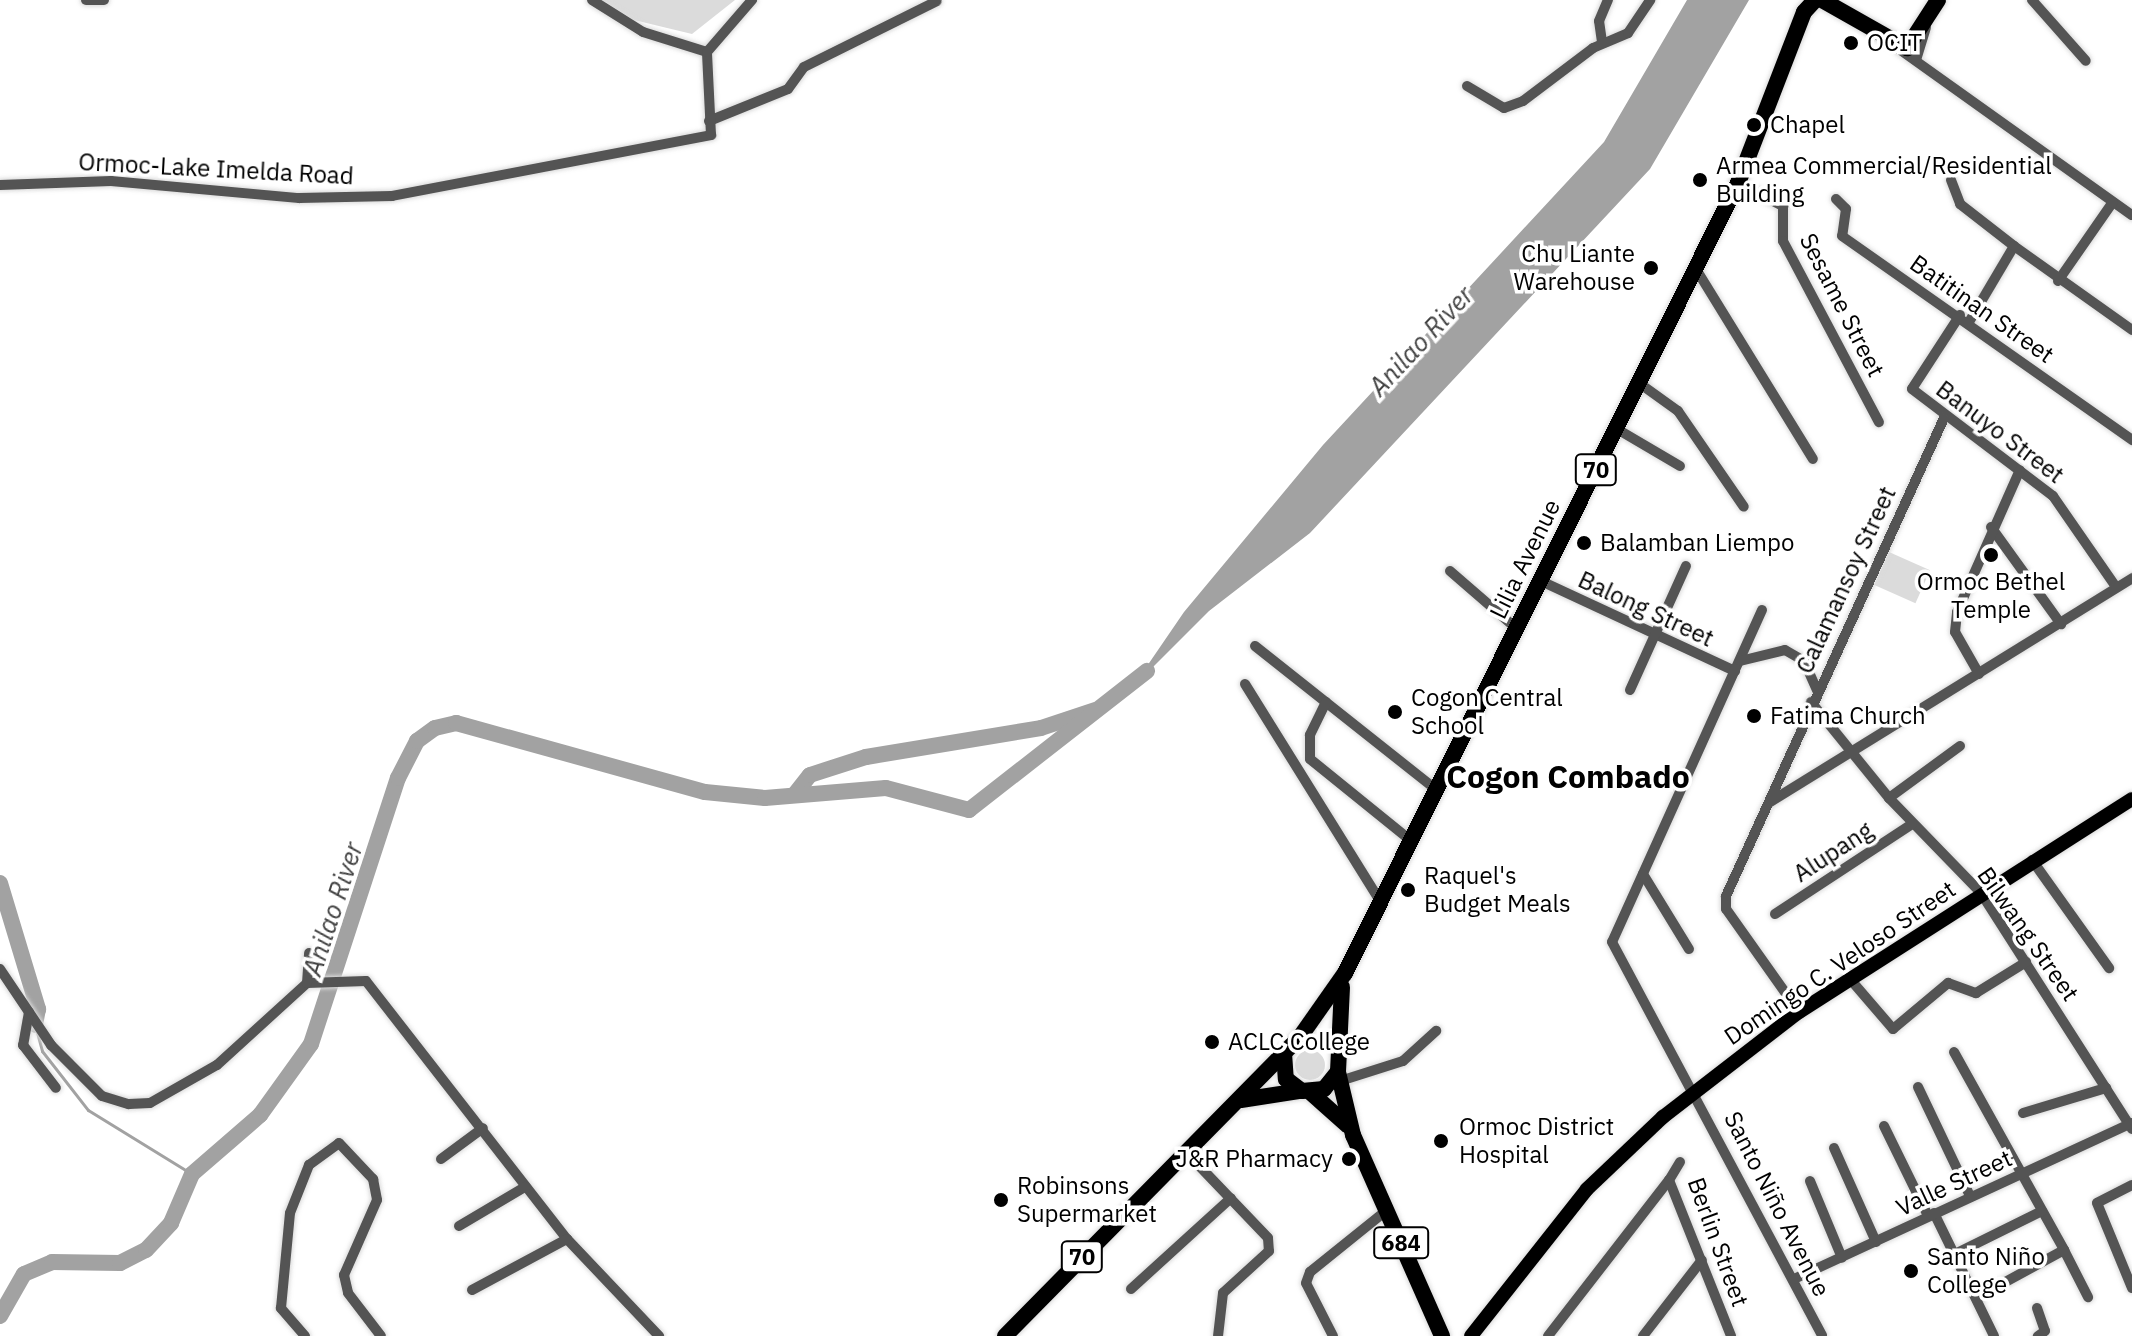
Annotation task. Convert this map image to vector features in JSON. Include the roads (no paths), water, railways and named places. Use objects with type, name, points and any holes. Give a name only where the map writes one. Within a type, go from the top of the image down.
[{"type":"highway","name":"Lilia Avenue","points":[[1345,973],[1738,183],[1797,32],[1815,0]]},
{"type":"highway","points":[[1822,0],[1889,42],[1928,24],[1938,0]]},
{"type":"highway","points":[[1797,32],[1819,13],[1844,11]]},
{"type":"highway","name":"70","points":[[1005,1336],[1300,1037],[1345,973]]},
{"type":"highway","name":"70","points":[[1339,1069],[1345,973]]},
{"type":"highway","points":[[1284,1053],[1286,1079],[1306,1092],[1324,1089],[1339,1069],[1323,1038],[1300,1037]]},
{"type":"highway","name":"684","points":[[1339,1069],[1353,1135]]},
{"type":"highway","name":"70","points":[[1236,1102],[1261,1092],[1306,1092]]},
{"type":"highway","name":"684","points":[[1306,1092],[1336,1110],[1353,1135],[1442,1336]]},
{"type":"main road","name":"Domingo C. Veloso Street","points":[[1471,1336],[1587,1189],[1696,1091],[1799,1012],[2032,860],[2132,799]]},
{"type":"street","points":[[86,0],[104,0]]},
{"type":"street","points":[[592,0],[643,32],[707,52]]},
{"type":"street","points":[[752,0],[707,52],[709,121],[788,89],[804,67],[937,1]]},
{"type":"street","points":[[1602,42],[1599,21],[1608,0]]},
{"type":"street","points":[[1467,86],[1511,107],[1602,42],[1628,33],[1650,0]]},
{"type":"street","points":[[2032,0],[2086,61]]},
{"type":"street","points":[[1916,60],[1928,24]]},
{"type":"street","points":[[1889,42],[2132,215]]},
{"type":"street","name":"Ormoc-Lake Imelda Road","points":[[0,185],[111,181],[299,198],[392,196],[711,135],[709,121]]},
{"type":"street","points":[[1951,180],[1960,204],[2058,281],[2132,330]]},
{"type":"street","name":"Sesame Street","points":[[1738,183],[1783,206],[1783,241],[1879,422]]},
{"type":"street","name":"Batitinan Street","points":[[1836,199],[1846,209],[1842,236],[2132,440]]},
{"type":"street","points":[[2058,281],[2113,202]]},
{"type":"street","points":[[1964,319],[2014,246]]},
{"type":"street","points":[[1696,269],[1813,459]]},
{"type":"street","name":"Banuyo Street","points":[[1964,319],[1912,389],[1944,418],[2020,470],[2078,526],[2116,587]]},
{"type":"street","points":[[1639,383],[1678,411],[1744,507]]},
{"type":"street","name":"Calamansoy Street","points":[[1799,1012],[1726,909],[1811,702],[1944,418]]},
{"type":"street","points":[[1617,429],[1680,466]]},
{"type":"street","points":[[1979,674],[1955,632],[1963,588],[2020,470]]},
{"type":"street","points":[[1991,527],[2061,624]]},
{"type":"street","points":[[1630,690],[1686,566]]},
{"type":"street","points":[[1450,571],[1517,629]]},
{"type":"street","points":[[1770,802],[1852,748],[1979,674],[2132,578]]},
{"type":"street","name":"Balong Street","points":[[1541,581],[1654,637],[1738,666]]},
{"type":"street","points":[[1689,949],[1643,874],[1762,610]]},
{"type":"street","points":[[1255,646],[1437,790]]},
{"type":"street","points":[[1738,666],[1785,650],[1804,661],[1817,690]]},
{"type":"street","points":[[1245,684],[1380,901]]},
{"type":"street","points":[[1326,702],[1310,735],[1310,759],[1410,840]]},
{"type":"street","name":"Bilwang Street","points":[[1811,702],[1912,824],[1981,893],[2131,1125]]},
{"type":"street","points":[[1889,798],[1960,746]]},
{"type":"street","name":"Alupang","points":[[1775,914],[1912,824]]},
{"type":"street","points":[[2032,860],[2109,968]]},
{"type":"street","name":"Santo Niño Avenue","points":[[1643,874],[1612,942],[1696,1091],[1822,1336]]},
{"type":"street","points":[[307,983],[309,953]]},
{"type":"street","points":[[1850,979],[1893,1029],[1948,983],[1976,993],[2026,962]]},
{"type":"street","points":[[0,969],[29,1012],[102,1096],[150,1103],[217,1065],[307,983],[366,981],[567,1239],[659,1336]]},
{"type":"street","points":[[29,1012],[23,1045],[56,1088]]},
{"type":"street","points":[[1339,1069],[1403,1061],[1436,1031]]},
{"type":"street","points":[[1954,1052],[2088,1297]]},
{"type":"street","points":[[1918,1087],[1970,1196]]},
{"type":"street","points":[[2023,1113],[2106,1088]]},
{"type":"street","name":"Valle Street","points":[[1794,1279],[2131,1125]]},
{"type":"street","points":[[1884,1126],[1955,1254],[1994,1336]]},
{"type":"street","points":[[441,1159],[483,1128]]},
{"type":"street","points":[[305,1336],[281,1308],[290,1213],[309,1165],[339,1143],[373,1179],[377,1200],[344,1275],[348,1293],[381,1336]]},
{"type":"street","points":[[1834,1148],[1876,1242]]},
{"type":"street","points":[[1185,1151],[1268,1238],[1269,1251],[1223,1293],[1218,1336]]},
{"type":"street","name":"Berlin Street","points":[[1680,1162],[1669,1180],[1731,1336]]},
{"type":"street","points":[[1548,1336],[1669,1180]]},
{"type":"street","points":[[1810,1181],[1842,1258]]},
{"type":"street","points":[[2132,1185],[2097,1203],[2126,1257],[2132,1288]]},
{"type":"street","points":[[459,1226],[525,1187]]},
{"type":"street","points":[[1131,1289],[1231,1198]]},
{"type":"street","points":[[1333,1336],[1306,1283],[1310,1272],[1386,1211]]},
{"type":"street","points":[[1955,1254],[2042,1211]]},
{"type":"street","points":[[472,1290],[567,1239]]},
{"type":"street","points":[[1976,1298],[2064,1250]]},
{"type":"street","points":[[1649,1333],[1702,1260]]},
{"type":"street","points":[[2037,1308],[2045,1331],[2038,1336]]},
{"type":"water","points":[[1687,0],[1749,0],[1650,169],[1310,533],[1209,611],[1132,688],[1184,612],[1323,445],[1604,142]]},
{"type":"waterway","name":"Anilao River","points":[[0,1316],[24,1274],[52,1262],[120,1263],[146,1250],[171,1223],[192,1174],[260,1115],[311,1044],[398,778],[417,741],[435,728],[456,723],[705,792],[765,798],[886,788],[969,810],[1147,671]]},
{"type":"waterway","name":"Anilao River","points":[[795,794],[810,775],[866,757],[1041,728],[1095,710]]},
{"type":"waterway","points":[[0,883],[38,1009],[35,1025]]},
{"type":"waterway","points":[[37,1032],[42,1051],[88,1110],[192,1174]]},
{"type":"place","name":"OCIT","points":[[1851,43]]},
{"type":"place","name":"Chapel","points":[[1754,125]]},
{"type":"place","name":"Armea Commercial/Residential Building","points":[[1700,180]]},
{"type":"place","name":"Chu Liante Warehouse","points":[[1651,268]]},
{"type":"place","name":"Balamban Liempo","points":[[1584,543]]},
{"type":"place","name":"Ormoc Bethel Temple","points":[[1991,555]]},
{"type":"place","name":"Cogon Central School","points":[[1395,712]]},
{"type":"place","name":"Fatima Church","points":[[1754,716]]},
{"type":"place","name":"Raquel's Budget Meals","points":[[1408,890]]},
{"type":"place","name":"ACLC College","points":[[1212,1042]]},
{"type":"place","name":"Ormoc District Hospital","points":[[1441,1141]]},
{"type":"place","name":"J&R Pharmacy","points":[[1349,1159]]},
{"type":"place","name":"Robinsons Supermarket","points":[[1001,1200]]},
{"type":"place","name":"Santo Niño College","points":[[1911,1271]]},
{"type":"district","name":"Cogon Combado","points":[[1568,776]]}]
